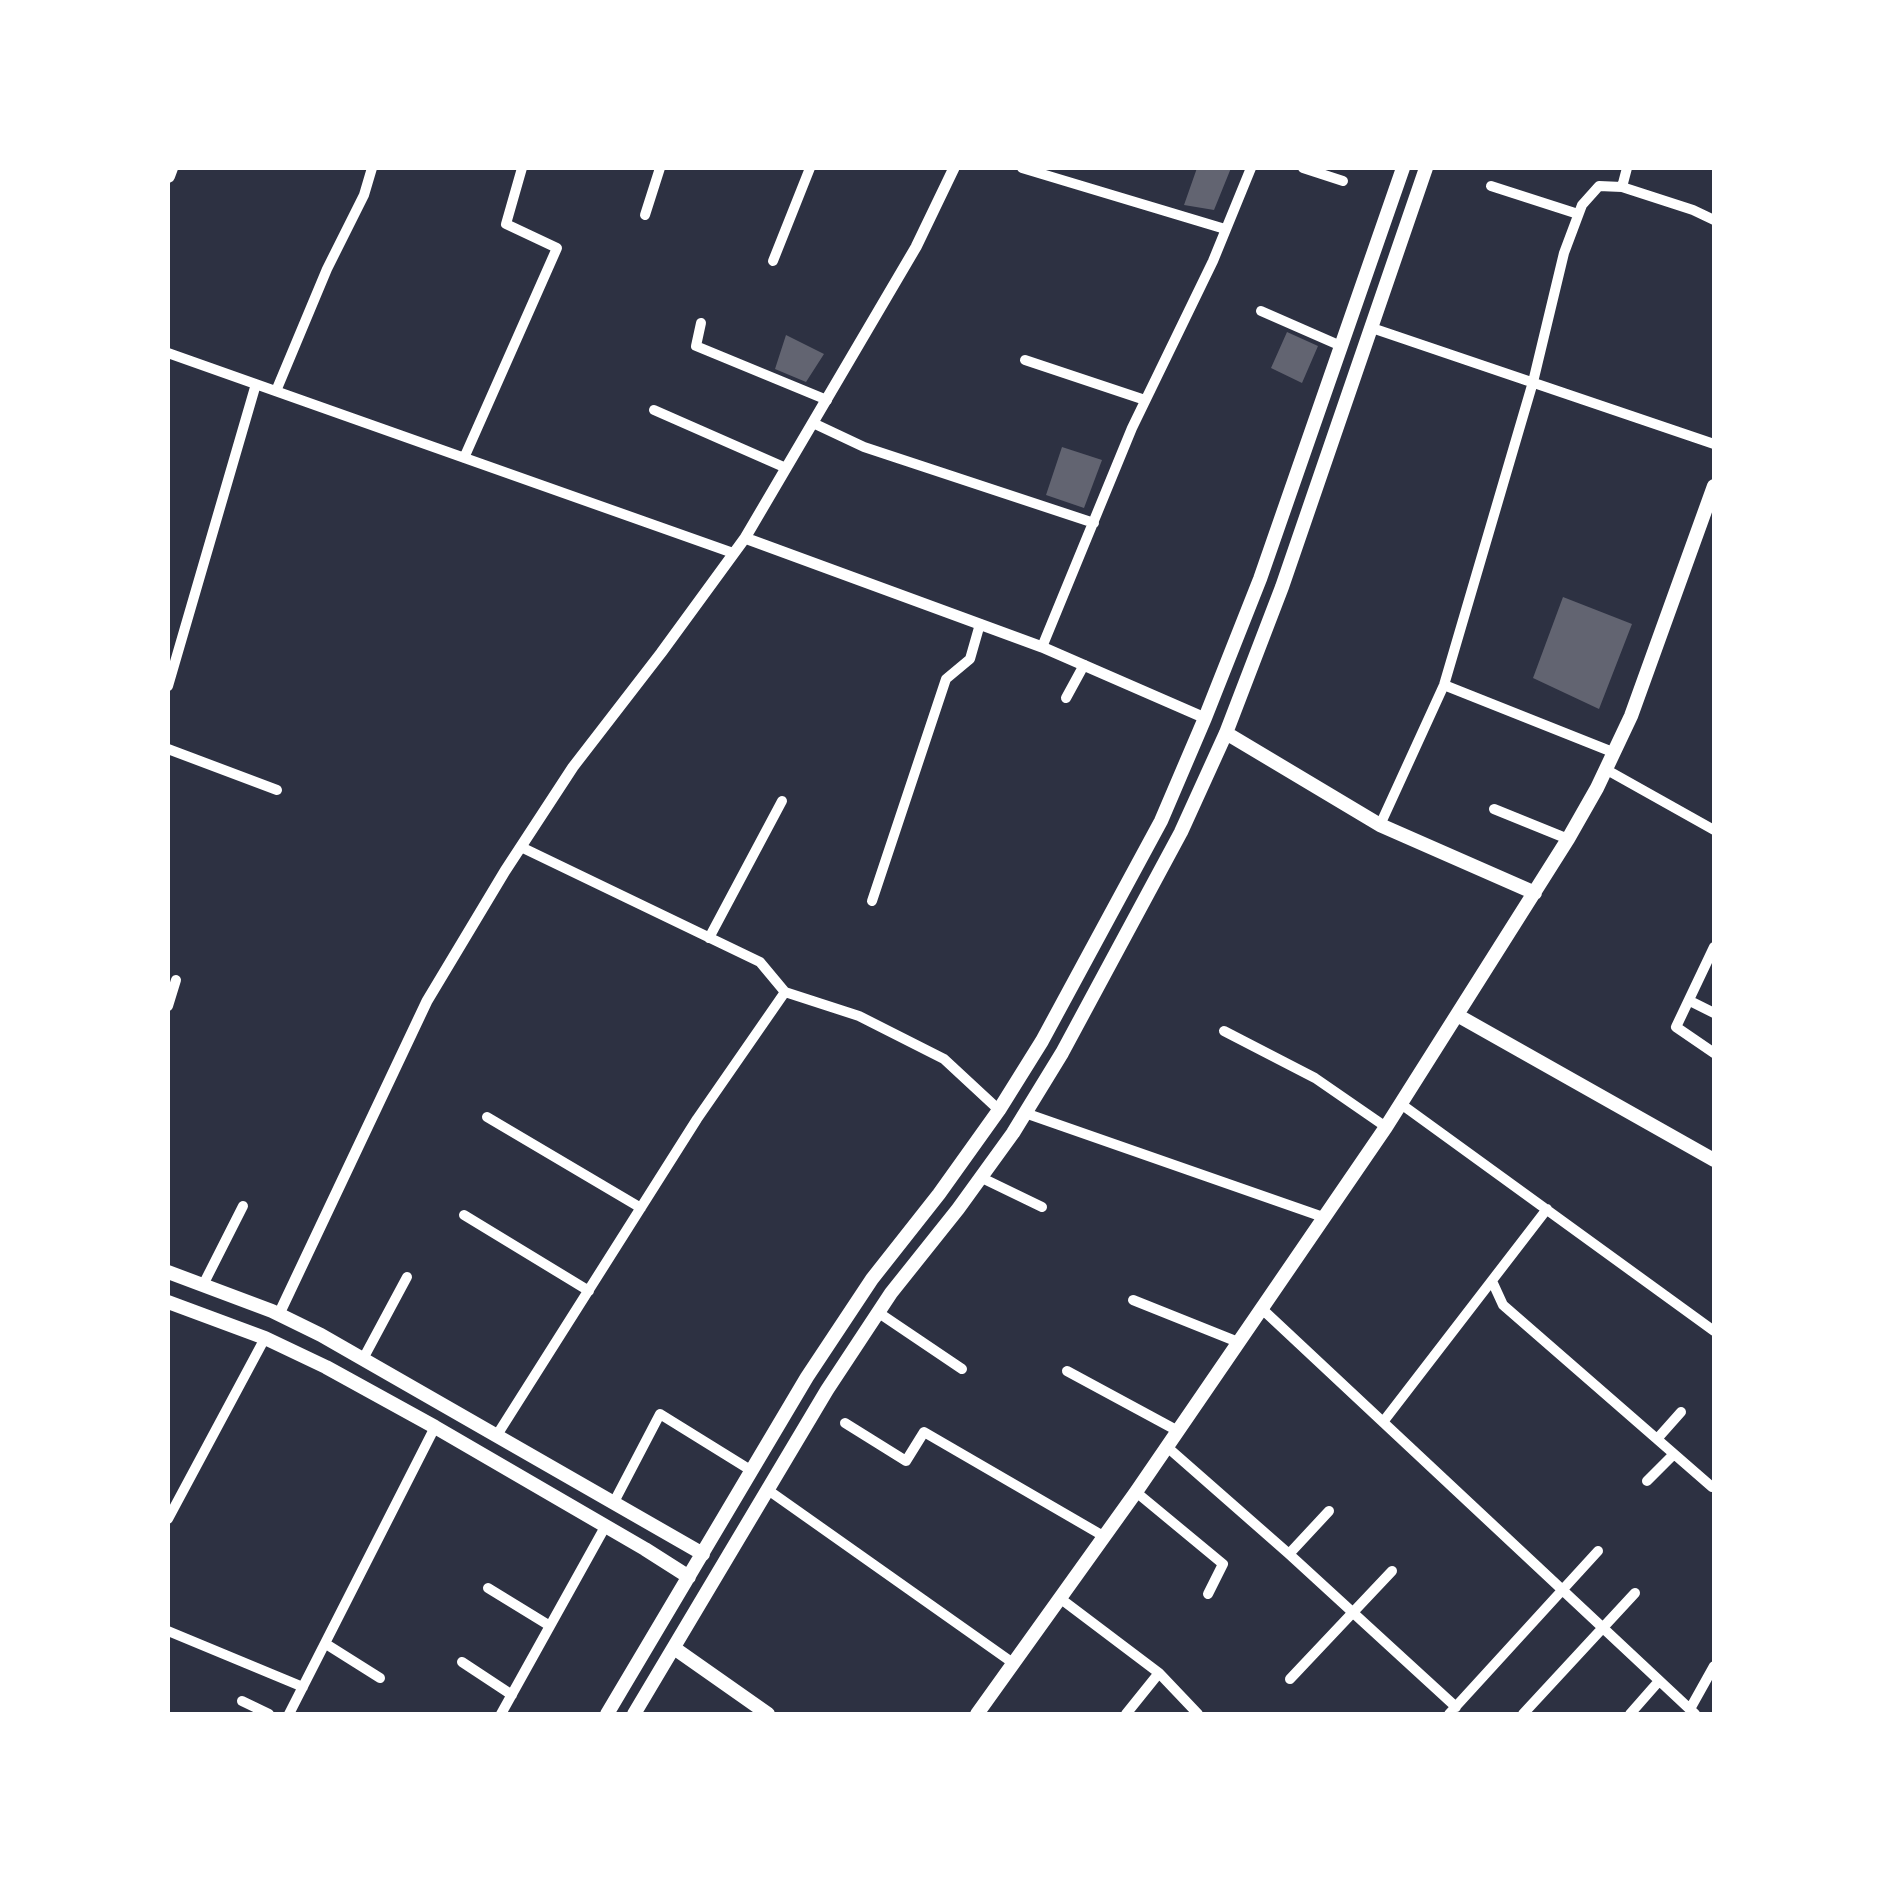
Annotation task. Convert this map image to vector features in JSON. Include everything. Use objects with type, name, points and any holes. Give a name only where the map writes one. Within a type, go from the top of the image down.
[{"type":"main road","points":[[168,176],[172,168]]},
{"type":"main road","points":[[607,1714],[807,1377],[1000,1110],[1042,1041],[1161,821],[1206,718],[1272,543],[1403,168]]},
{"type":"main road","points":[[634,1714],[827,1390],[878,1312],[1025,1113],[1062,1053],[1172,849],[1226,733],[1295,550],[1426,168]]},
{"type":"main road","points":[[977,1714],[1136,1492],[1386,1127],[1535,894],[1615,754],[1632,716],[1711,505],[1714,486]]},
{"type":"main road","points":[[1272,543],[1295,550]]},
{"type":"main road","points":[[1226,733],[1380,825],[1535,894]]},
{"type":"main road","points":[[1457,1015],[1714,1160]]},
{"type":"main road","points":[[939,1194],[958,1208]]},
{"type":"main road","points":[[168,1272],[279,1314],[703,1554]]},
{"type":"main road","points":[[168,1302],[266,1338],[326,1368],[436,1427],[689,1577]]},
{"type":"main road","points":[[266,1338],[279,1314]]},
{"type":"main road","points":[[645,1549],[652,1544],[658,1528]]},
{"type":"main road","points":[[674,1648],[767,1714]]},
{"type":"street","points":[[276,391],[326,269],[364,195],[372,168]]},
{"type":"street","points":[[464,458],[556,248],[506,224],[522,168]]},
{"type":"street","points":[[644,214],[660,168]]},
{"type":"street","points":[[773,260],[810,168]]},
{"type":"street","points":[[279,1314],[427,1001],[520,846],[573,767],[744,538],[916,248],[954,168]]},
{"type":"street","points":[[1022,168],[1225,229]]},
{"type":"street","points":[[1042,647],[1145,400],[1213,261],[1251,168]]},
{"type":"street","points":[[1304,168],[1343,181]]},
{"type":"street","points":[[1622,186],[1626,168]]},
{"type":"street","points":[[1491,186],[1578,214]]},
{"type":"street","points":[[1380,825],[1444,685],[1533,382],[1564,253],[1582,205],[1599,186],[1622,186],[1714,220]]},
{"type":"street","points":[[1262,311],[1341,346]]},
{"type":"street","points":[[701,323],[696,346],[827,400]]},
{"type":"street","points":[[1372,328],[1714,444]]},
{"type":"street","points":[[168,353],[733,554]]},
{"type":"street","points":[[1025,360],[1145,400]]},
{"type":"street","points":[[168,686],[256,384]]},
{"type":"street","points":[[654,410],[786,468]]},
{"type":"street","points":[[813,422],[864,447],[1094,523]]},
{"type":"street","points":[[744,538],[1042,647],[1206,718]]},
{"type":"street","points":[[872,901],[946,680],[970,659],[980,624]]},
{"type":"street","points":[[1066,698],[1084,665]]},
{"type":"street","points":[[1444,685],[1615,754]]},
{"type":"street","points":[[168,749],[277,790]]},
{"type":"street","points":[[1606,770],[1714,830]]},
{"type":"street","points":[[709,938],[782,801]]},
{"type":"street","points":[[1494,809],[1568,839]]},
{"type":"street","points":[[520,846],[760,962],[785,992],[860,1016],[944,1059],[1000,1110]]},
{"type":"street","points":[[1714,947],[1676,1027],[1714,1053]]},
{"type":"street","points":[[168,1006],[176,980]]},
{"type":"street","points":[[497,1435],[697,1119],[785,992]]},
{"type":"street","points":[[1690,1001],[1714,1013]]},
{"type":"street","points":[[1224,1031],[1315,1078],[1386,1127]]},
{"type":"street","points":[[1401,1104],[1714,1331]]},
{"type":"street","points":[[1025,1113],[1323,1218]]},
{"type":"street","points":[[487,1117],[641,1208]]},
{"type":"street","points":[[980,1178],[1042,1207]]},
{"type":"street","points":[[203,1285],[243,1206]]},
{"type":"street","points":[[1383,1422],[1547,1209]]},
{"type":"street","points":[[464,1215],[589,1290]]},
{"type":"street","points":[[362,1358],[407,1278]]},
{"type":"street","points":[[1492,1280],[1503,1305],[1712,1487]]},
{"type":"street","points":[[1133,1300],[1238,1342]]},
{"type":"street","points":[[1261,1308],[1692,1712],[1714,1666]]},
{"type":"street","points":[[878,1312],[962,1369]]},
{"type":"street","points":[[168,1519],[266,1338]]},
{"type":"street","points":[[1067,1371],[1178,1431]]},
{"type":"street","points":[[1657,1439],[1681,1412]]},
{"type":"street","points":[[614,1502],[660,1414],[752,1470]]},
{"type":"street","points":[[845,1423],[906,1461],[924,1432],[1104,1537]]},
{"type":"street","points":[[288,1714],[436,1427]]},
{"type":"street","points":[[1166,1446],[1354,1613],[1452,1711],[1598,1551]]},
{"type":"street","points":[[1647,1482],[1674,1454]]},
{"type":"street","points":[[768,1490],[1013,1664]]},
{"type":"street","points":[[1136,1492],[1223,1564],[1208,1594]]},
{"type":"street","points":[[1289,1554],[1330,1511]]},
{"type":"street","points":[[501,1714],[604,1527]]},
{"type":"street","points":[[1290,1679],[1392,1571]]},
{"type":"street","points":[[488,1588],[550,1626]]},
{"type":"street","points":[[1524,1714],[1635,1593]]},
{"type":"street","points":[[1061,1599],[1159,1673],[1198,1714]]},
{"type":"street","points":[[168,1631],[304,1687]]},
{"type":"street","points":[[326,1644],[380,1678]]},
{"type":"street","points":[[462,1662],[512,1695]]},
{"type":"street","points":[[1126,1714],[1159,1673]]},
{"type":"street","points":[[1630,1714],[1659,1681]]},
{"type":"street","points":[[242,1701],[269,1714]]},
{"type":"building","points":[[1197,168],[1231,168],[1214,210],[1184,205]]},
{"type":"building","points":[[1287,332],[1318,346],[1302,383],[1271,368]]},
{"type":"building","points":[[786,335],[824,354],[806,382],[775,369]]},
{"type":"building","points":[[1062,447],[1102,460],[1084,508],[1046,495]]},
{"type":"building","points":[[1563,597],[1632,624],[1599,709],[1533,678]]}]
